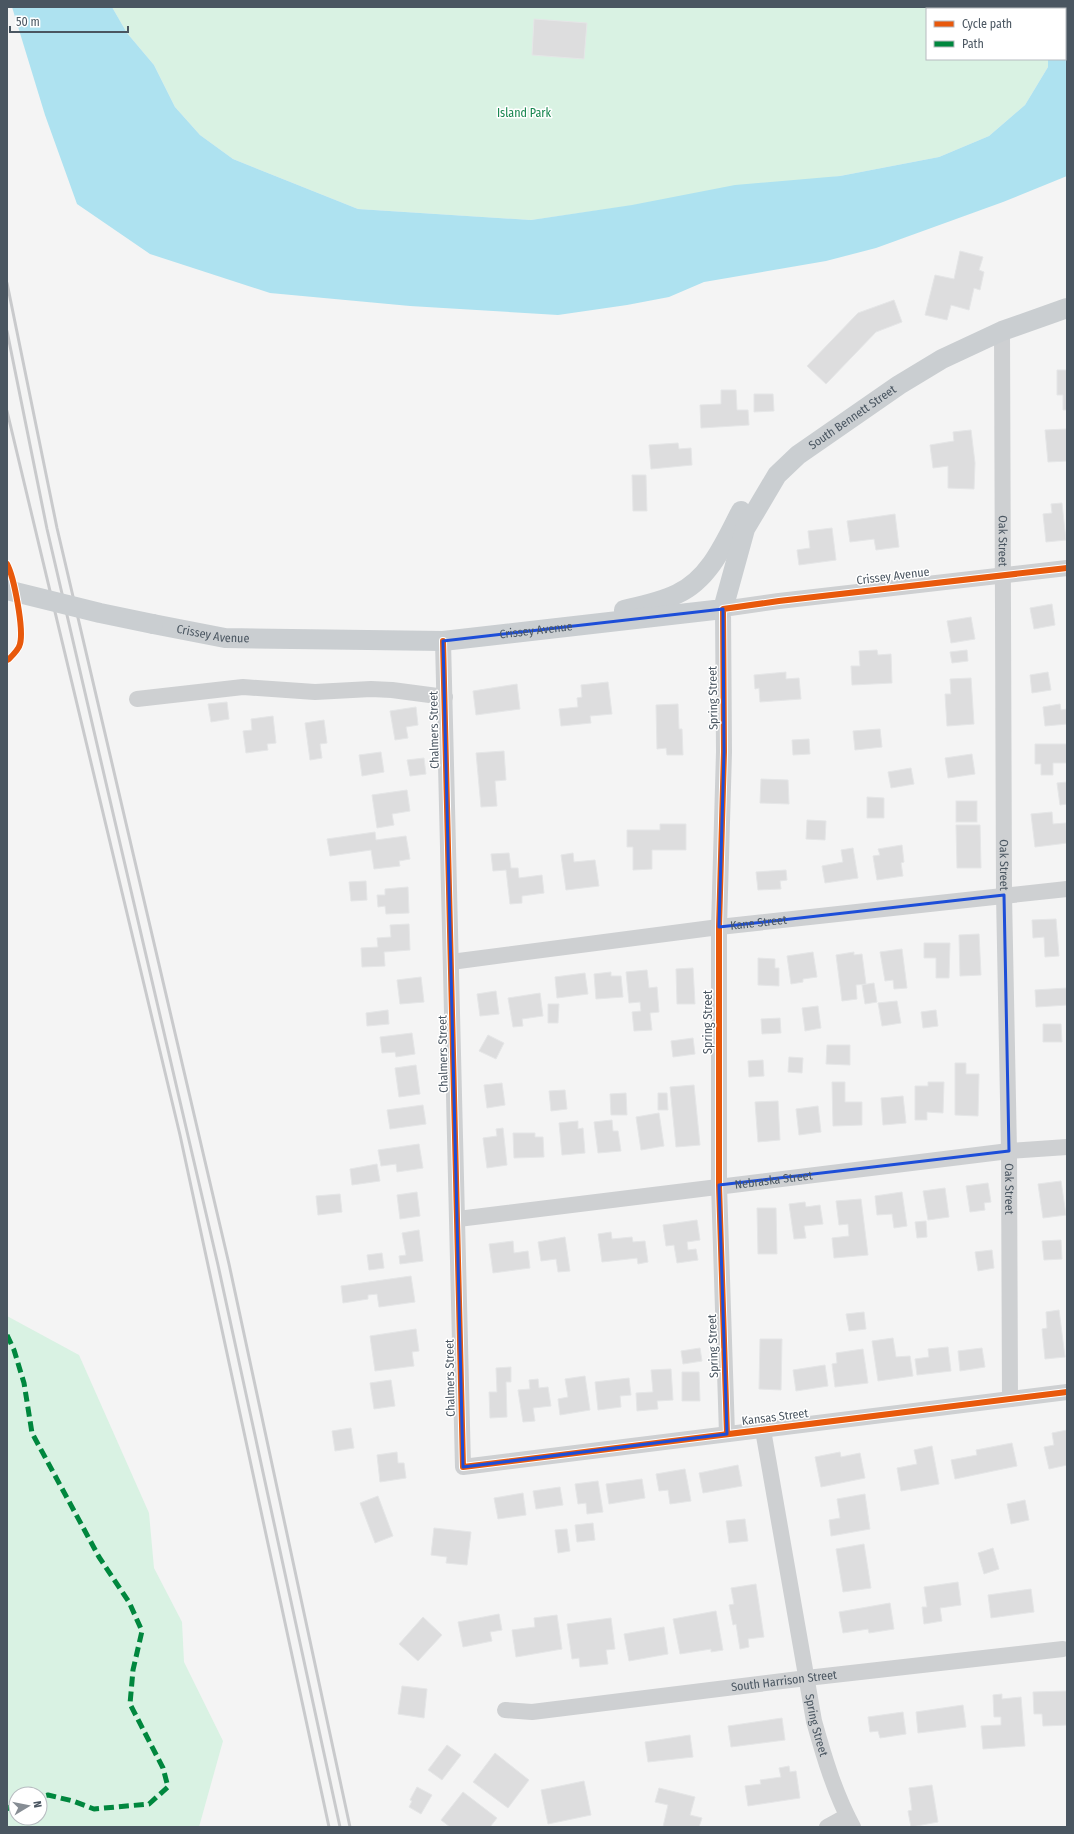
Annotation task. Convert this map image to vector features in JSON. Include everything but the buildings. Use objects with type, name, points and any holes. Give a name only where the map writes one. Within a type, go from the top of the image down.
[{"type":"main road","name":"South Bennett Street","points":[[723,610],[745,529],[777,475],[798,455],[899,385],[942,359],[1002,331],[1067,308]]},
{"type":"main road","points":[[546,628],[644,605],[678,594],[698,580],[712,564],[742,508],[758,490],[777,475]]},
{"type":"main road","name":"Crissey Avenue","points":[[7,590],[100,613],[225,638],[443,640],[723,610]]},
{"type":"street","name":"Oak Street","points":[[1002,331],[1004,895],[1010,1151],[1010,1399]]},
{"type":"street","name":"Crissey Avenue","points":[[723,610],[779,601],[1004,574],[1067,568]]},
{"type":"street","name":"Spring Street","points":[[723,610],[724,752],[719,927],[719,1185],[727,1434]]},
{"type":"street","name":"Chalmers Street","points":[[443,640],[452,962],[463,1467]]},
{"type":"street","points":[[137,699],[243,687],[315,692],[371,689],[392,690],[445,697]]},
{"type":"street","name":"Kane Street","points":[[452,962],[719,927],[1067,889]]},
{"type":"street","name":"Nebraska Street","points":[[458,1219],[719,1185],[1010,1151],[1067,1147]]},
{"type":"street","name":"Kansas Street","points":[[463,1467],[1067,1392]]},
{"type":"street","name":"Spring Street","points":[[762,1430],[814,1721],[825,1760],[850,1822]]},
{"type":"street","name":"South Harrison Street","points":[[505,1710],[532,1712],[807,1678],[1063,1649]]},
{"type":"street","points":[[827,1827],[850,1822]]},
{"type":"highlighted area","points":[[723,609],[724,752],[719,927],[1004,895],[1009,1151],[719,1185],[727,1434],[463,1467],[443,641]]},
{"type":"green space","name":"Island Park","points":[[112,7],[1042,7],[926,8],[926,60],[1048,60],[1048,67],[1025,105],[989,136],[939,157],[840,176],[531,220],[358,209],[233,159],[200,135],[175,107],[154,65],[127,33]]},
{"type":"green space","points":[[7,1316],[79,1355],[149,1513],[154,1568],[182,1622],[184,1662],[223,1741],[199,1827],[7,1827]]},
{"type":"water","points":[[12,7],[112,7],[127,33],[154,65],[175,107],[200,135],[233,159],[358,209],[531,220],[632,205],[735,185],[840,176],[939,157],[989,136],[1025,105],[1048,67],[1048,60],[1066,60],[1066,8],[1042,7],[1067,7],[1067,176],[1003,202],[876,248],[826,261],[704,282],[669,297],[558,315],[410,306],[270,293],[150,254],[77,204],[45,115]]},
{"type":"railway","points":[[7,283],[57,528],[229,1264],[350,1827]]},
{"type":"railway","points":[[7,331],[47,529],[218,1265],[340,1827]]},
{"type":"railway","points":[[7,411],[180,1135],[329,1827]]},
{"type":"marked path","points":[[7,1335],[14,1350],[24,1383],[32,1433],[99,1557],[129,1602],[142,1631],[133,1670],[130,1704],[163,1768],[168,1787],[149,1804],[94,1809],[73,1801],[48,1795]]},
{"type":"cycle path","points":[[7,564],[13,580],[21,627],[20,644],[12,656],[7,660]]},
{"type":"cycle path","points":[[727,1434],[719,1185],[719,927],[724,752],[723,609],[779,601],[1067,568]]},
{"type":"cycle path","points":[[443,641],[463,1467],[1067,1392]]}]
